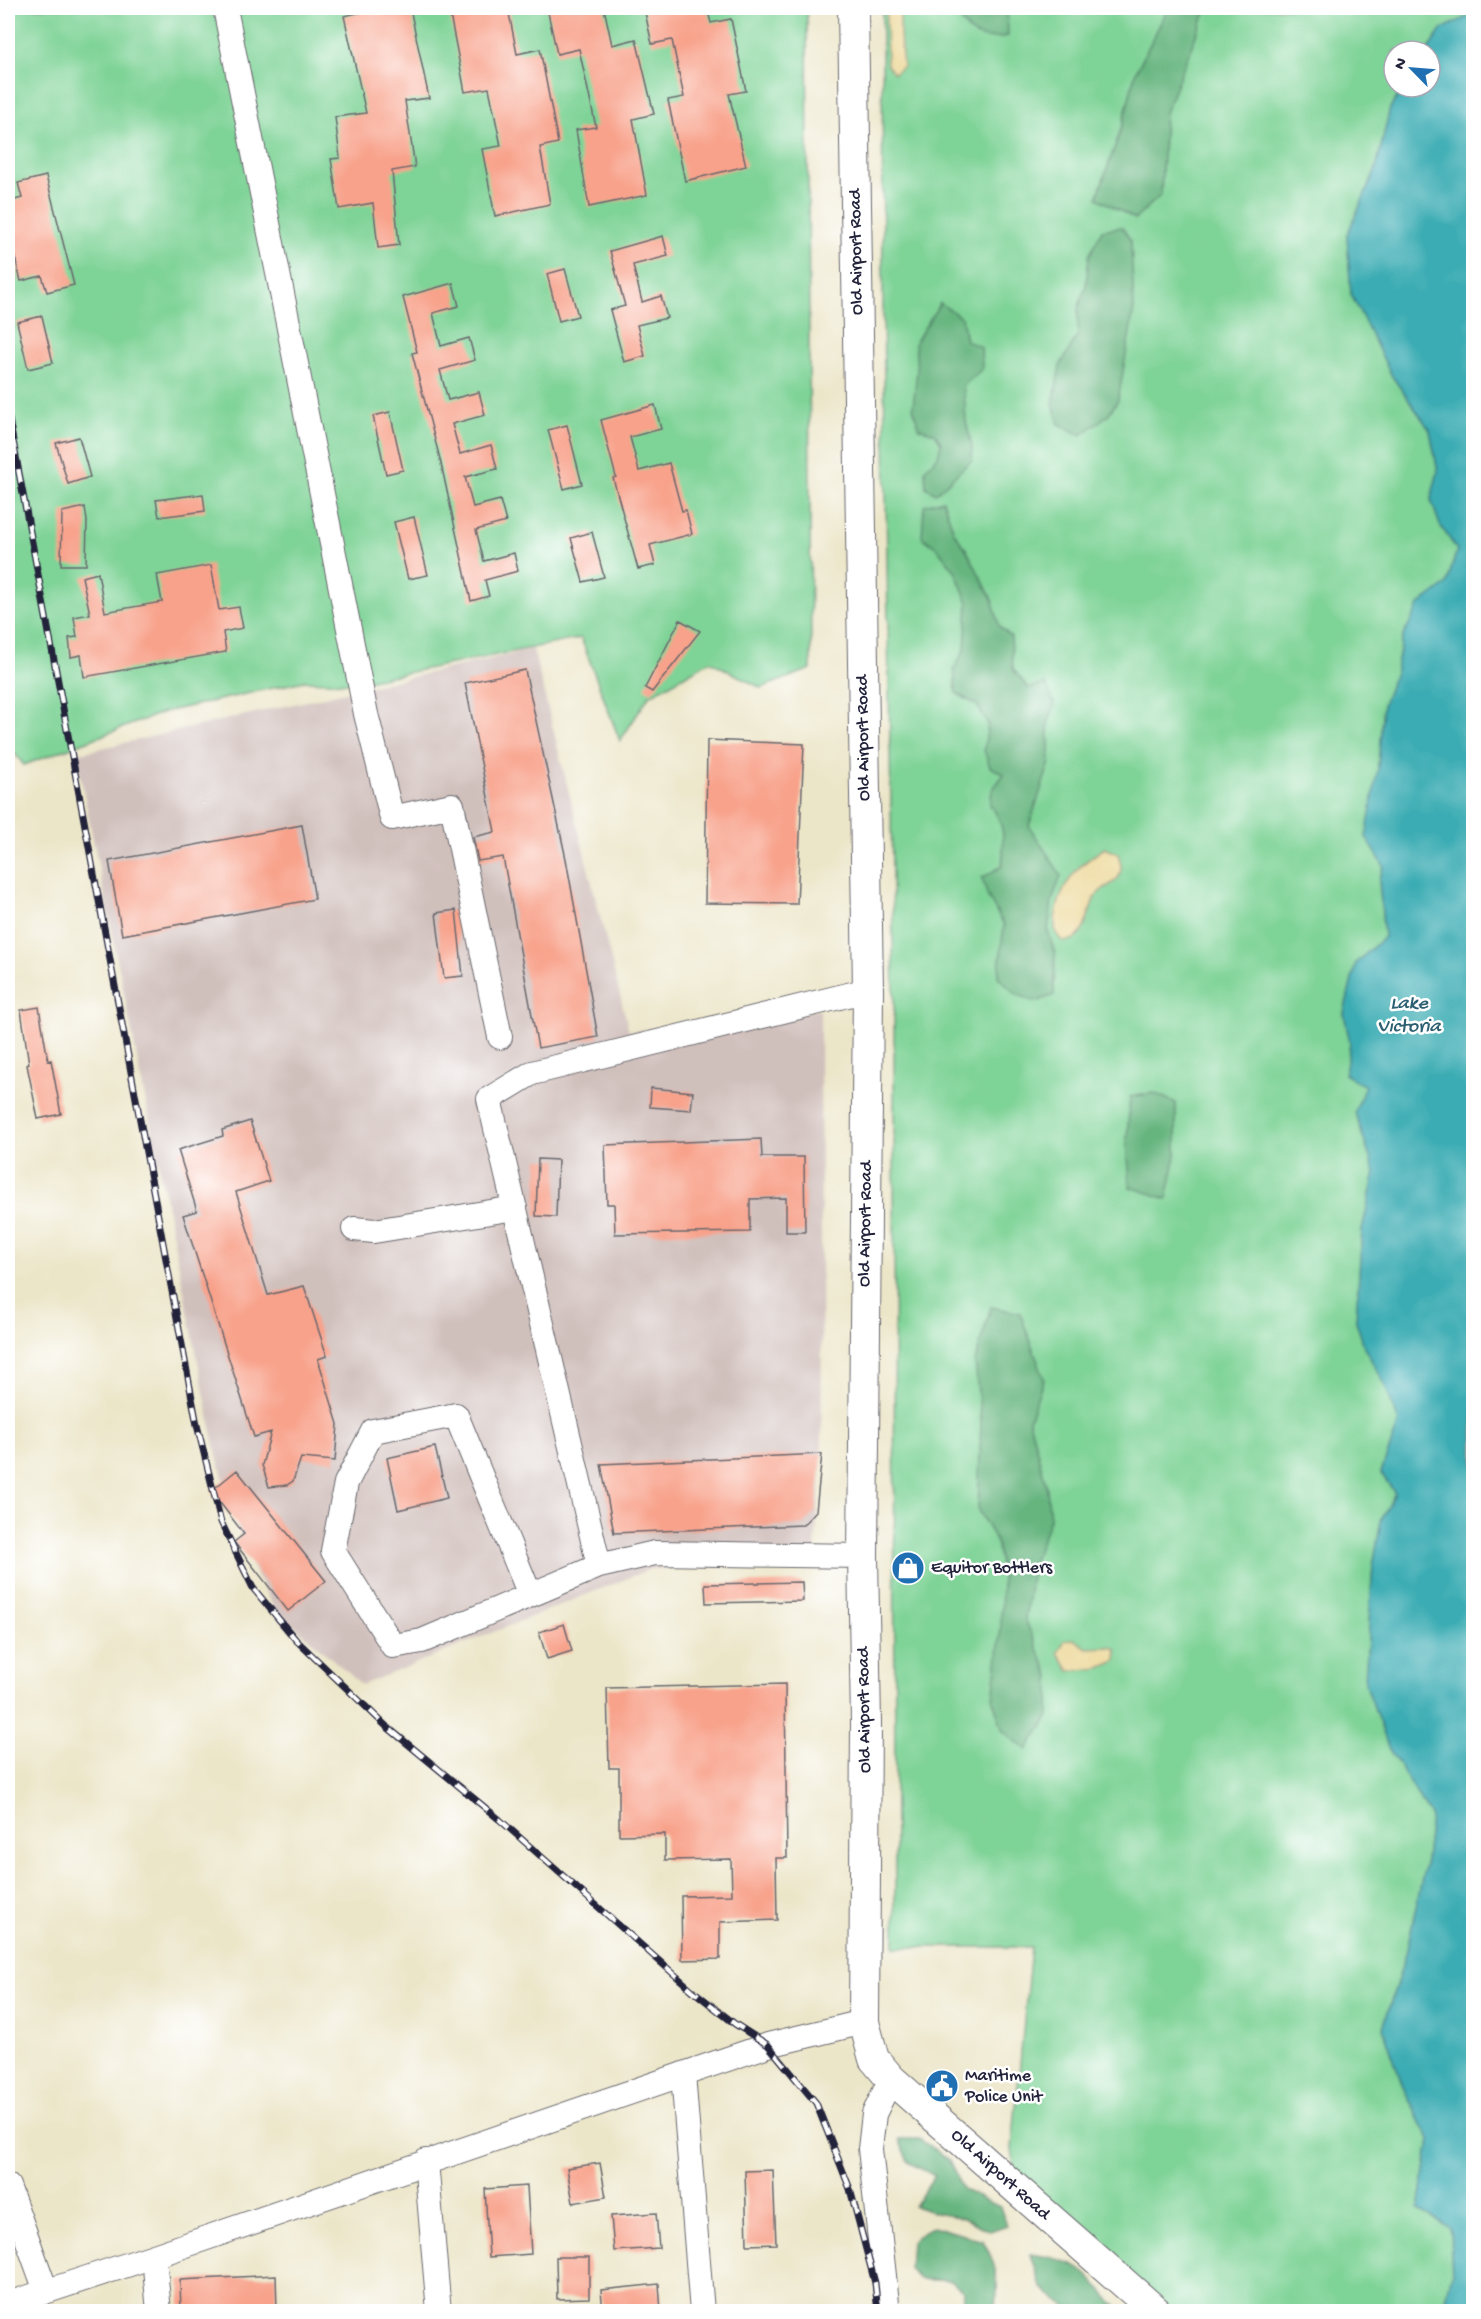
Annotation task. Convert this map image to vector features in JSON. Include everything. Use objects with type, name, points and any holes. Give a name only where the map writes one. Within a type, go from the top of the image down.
[{"type":"main road","name":"Old Airport Road","points":[[853,8],[868,990],[863,1556],[866,1723],[864,2022],[874,2059],[891,2079],[1157,2312]]},
{"type":"street","points":[[225,8],[366,714],[392,818],[452,806],[500,1037]]},
{"type":"street","points":[[599,1566],[489,1099],[532,1073],[868,990]]},
{"type":"street","points":[[354,1229],[374,1231],[514,1208]]},
{"type":"street","points":[[530,1595],[456,1415],[373,1431],[346,1483],[333,1551],[393,1646],[422,1641],[599,1566],[655,1553],[863,1556]]},
{"type":"street","points":[[8,2304],[768,2045],[864,2022]]},
{"type":"street","points":[[683,2074],[702,2312]]},
{"type":"street","points":[[888,2312],[870,2149],[874,2114],[891,2079]]},
{"type":"street","points":[[426,2161],[439,2312]]},
{"type":"street","points":[[8,2186],[46,2291]]},
{"type":"street","points":[[154,2256],[159,2312]]},
{"type":"shaded area","points":[[533,649],[629,1031],[820,1010],[822,1454],[814,1564],[650,1569],[362,1685],[274,1608],[245,1554],[217,1456],[76,754]]},
{"type":"green space","points":[[8,8],[807,8],[811,669],[761,688],[710,661],[649,696],[620,741],[581,638],[356,683],[304,681],[164,712],[24,765],[8,745]]},
{"type":"green space","points":[[882,8],[1473,8],[1473,14],[1442,29],[1435,39],[1382,39],[1382,99],[1396,99],[1390,108],[1376,169],[1347,235],[1351,294],[1392,376],[1430,430],[1438,472],[1431,500],[1440,525],[1457,549],[1447,584],[1419,606],[1403,636],[1396,670],[1383,705],[1378,768],[1367,837],[1384,866],[1379,879],[1384,937],[1356,963],[1344,1013],[1350,1043],[1345,1074],[1366,1086],[1355,1112],[1375,1173],[1362,1230],[1356,1321],[1365,1349],[1383,1380],[1399,1422],[1381,1473],[1395,1493],[1381,1521],[1373,1566],[1365,1682],[1389,1749],[1431,1817],[1426,1860],[1407,1950],[1383,2028],[1403,2087],[1430,2140],[1419,2210],[1450,2227],[1452,2274],[1443,2311],[1157,2311],[1016,2190],[1012,2148],[1031,1947],[895,1947],[894,1000],[883,309]]},
{"type":"green space","points":[[953,8],[1007,8],[1008,36],[989,38],[974,34],[963,24]]},
{"type":"green space","points":[[1168,8],[1207,8],[1165,113],[1161,195],[1135,219],[1097,198],[1123,123],[1135,74]]},
{"type":"green space","points":[[1122,227],[1131,241],[1134,309],[1118,400],[1108,415],[1081,435],[1059,424],[1053,404],[1060,366],[1078,334],[1078,309],[1086,285],[1089,256],[1102,230]]},
{"type":"green space","points":[[940,303],[962,318],[966,341],[981,347],[982,369],[963,386],[972,460],[936,493],[926,487],[925,469],[938,456],[941,443],[935,433],[919,428],[913,407],[917,371],[915,343]]},
{"type":"green space","points":[[943,500],[954,532],[966,549],[993,601],[999,626],[1011,637],[1013,669],[1028,688],[1046,684],[1055,704],[1048,723],[1050,762],[1029,826],[1061,875],[1052,901],[1048,931],[1055,954],[1054,995],[1036,1002],[1016,994],[998,977],[1004,925],[988,897],[982,878],[1002,866],[1001,826],[990,805],[992,790],[1004,774],[990,767],[984,750],[988,724],[977,705],[956,693],[954,669],[965,649],[968,603],[955,571],[938,549],[922,537],[924,505]]},
{"type":"green space","points":[[1154,1093],[1176,1103],[1176,1155],[1167,1199],[1130,1187],[1127,1139],[1130,1097]]},
{"type":"green space","points":[[991,1307],[1020,1313],[1044,1379],[1029,1420],[1047,1489],[1050,1519],[1033,1563],[1025,1619],[1050,1677],[1049,1716],[1027,1750],[1003,1731],[993,1700],[1001,1628],[1002,1578],[996,1541],[978,1510],[981,1422],[975,1361]]},
{"type":"green space","points":[[899,2139],[919,2139],[948,2159],[963,2190],[1000,2207],[1007,2225],[990,2231],[961,2217],[939,2214],[914,2206],[935,2176],[908,2162]]},
{"type":"green space","points":[[933,2226],[983,2241],[996,2275],[995,2311],[962,2311],[964,2292],[950,2281],[919,2279],[909,2268],[911,2241]]},
{"type":"green space","points":[[1031,2254],[1059,2260],[1079,2269],[1091,2278],[1113,2303],[1126,2311],[1071,2311],[1041,2287]]},
{"type":"sand","points":[[889,8],[899,8],[900,11],[903,66],[894,73],[887,65],[886,16]]},
{"type":"sand","points":[[1105,848],[1118,854],[1121,865],[1118,878],[1098,893],[1085,927],[1077,938],[1063,941],[1055,929],[1055,920],[1063,893],[1077,870]]},
{"type":"sand","points":[[1074,1639],[1087,1648],[1112,1647],[1117,1650],[1116,1661],[1100,1668],[1070,1671],[1058,1653],[1065,1640]]},
{"type":"water","name":"Lake Victoria","points":[[1473,14],[1474,2311],[1443,2312],[1452,2274],[1450,2227],[1419,2210],[1430,2140],[1403,2087],[1383,2028],[1407,1950],[1426,1860],[1431,1817],[1389,1749],[1365,1682],[1373,1566],[1381,1521],[1395,1493],[1381,1473],[1399,1422],[1383,1380],[1365,1349],[1356,1321],[1362,1230],[1375,1173],[1355,1112],[1365,1086],[1345,1074],[1350,1043],[1344,1013],[1356,963],[1384,937],[1379,879],[1384,866],[1366,837],[1378,768],[1383,705],[1396,670],[1403,636],[1419,605],[1447,584],[1457,550],[1440,525],[1431,499],[1438,472],[1430,430],[1392,376],[1351,294],[1347,235],[1376,169],[1390,108],[1396,99],[1442,99],[1442,39],[1435,39],[1442,29]]},
{"type":"building","points":[[380,8],[410,8],[429,98],[405,101],[415,167],[392,171],[399,245],[378,248],[373,203],[339,209],[331,159],[340,158],[335,117],[366,113],[344,16]]},
{"type":"building","points":[[484,8],[508,8],[517,54],[540,49],[558,143],[540,147],[550,204],[495,216],[482,149],[501,146],[489,88],[465,92],[450,15]]},
{"type":"building","points":[[547,8],[604,8],[612,45],[636,39],[654,114],[633,119],[647,195],[589,207],[576,130],[596,127],[579,49],[557,54]]},
{"type":"building","points":[[644,8],[707,8],[711,23],[731,19],[746,91],[729,94],[746,166],[685,181],[668,100],[684,97],[672,40],[652,44]]},
{"type":"building","points":[[46,176],[74,285],[47,292],[42,276],[21,281],[8,230],[8,202],[22,198],[18,183]]},
{"type":"building","points":[[663,236],[668,256],[633,265],[642,302],[661,296],[667,318],[637,325],[645,356],[624,362],[610,310],[625,306],[610,251]]},
{"type":"building","points":[[565,269],[578,316],[559,321],[547,274]]},
{"type":"building","points":[[453,283],[459,306],[433,313],[441,346],[469,338],[475,360],[440,370],[448,400],[479,392],[485,415],[452,424],[460,454],[491,445],[497,469],[465,477],[473,507],[500,500],[506,522],[476,530],[484,561],[514,553],[518,571],[485,580],[489,596],[471,601],[440,459],[412,353],[417,352],[403,297]]},
{"type":"building","points":[[42,316],[53,363],[28,369],[17,322]]},
{"type":"building","points":[[655,405],[661,429],[630,437],[639,471],[669,463],[682,511],[686,510],[692,534],[650,545],[655,565],[638,569],[613,478],[616,477],[601,420]]},
{"type":"building","points":[[390,412],[403,470],[386,474],[373,416]]},
{"type":"building","points":[[567,425],[582,484],[564,489],[548,430]]},
{"type":"building","points":[[79,437],[90,477],[68,484],[56,443]]},
{"type":"building","points":[[203,494],[205,511],[159,517],[156,500]]},
{"type":"building","points":[[85,507],[86,565],[61,565],[62,512]]},
{"type":"building","points":[[414,517],[428,575],[408,579],[394,522]]},
{"type":"building","points":[[592,532],[604,577],[583,582],[571,538]]},
{"type":"building","points":[[211,565],[219,610],[239,607],[243,628],[223,632],[226,652],[84,677],[81,655],[71,657],[69,638],[77,637],[74,617],[90,614],[82,577],[98,573],[105,612],[162,602],[157,575]]},
{"type":"building","points":[[680,620],[700,631],[652,692],[645,688]]},
{"type":"building","points":[[525,670],[566,859],[598,1037],[538,1048],[503,857],[478,861],[473,837],[495,832],[465,683]]},
{"type":"building","points":[[707,740],[804,744],[797,904],[705,903]]},
{"type":"building","points":[[302,825],[315,899],[122,935],[109,861]]},
{"type":"building","points":[[456,910],[463,976],[444,978],[436,913]]},
{"type":"building","points":[[39,1007],[48,1061],[51,1060],[61,1114],[38,1119],[27,1065],[29,1064],[21,1010]]},
{"type":"building","points":[[651,1088],[693,1092],[691,1110],[650,1107]]},
{"type":"building","points":[[250,1121],[269,1181],[236,1192],[268,1295],[304,1286],[327,1356],[318,1359],[338,1424],[335,1461],[301,1458],[293,1481],[287,1485],[269,1487],[262,1465],[271,1432],[254,1437],[183,1215],[197,1211],[178,1150],[223,1136],[222,1130]]},
{"type":"building","points":[[761,1139],[762,1157],[804,1157],[805,1232],[786,1232],[786,1198],[750,1199],[750,1232],[615,1234],[614,1204],[607,1204],[605,1145]]},
{"type":"building","points":[[538,1159],[558,1160],[556,1217],[536,1216]]},
{"type":"building","points":[[435,1447],[447,1498],[398,1510],[387,1458]]},
{"type":"building","points":[[822,1454],[816,1511],[803,1525],[614,1533],[601,1464]]},
{"type":"building","points":[[237,1470],[326,1581],[288,1611],[234,1542],[244,1534],[211,1491]]},
{"type":"building","points":[[802,1582],[803,1601],[706,1603],[705,1584]]},
{"type":"building","points":[[564,1624],[572,1651],[547,1659],[539,1632]]},
{"type":"building","points":[[785,1684],[787,1858],[776,1858],[777,1920],[720,1922],[720,1959],[682,1960],[681,1896],[732,1895],[731,1859],[665,1860],[665,1834],[619,1835],[619,1768],[609,1768],[607,1688]]},
{"type":"building","points":[[600,2163],[606,2197],[573,2203],[567,2168]]},
{"type":"building","points":[[773,2170],[776,2244],[747,2245],[745,2171]]},
{"type":"building","points":[[527,2186],[531,2254],[489,2257],[485,2189]]},
{"type":"building","points":[[656,2213],[659,2248],[614,2251],[611,2216]]},
{"type":"building","points":[[556,2257],[589,2257],[589,2298],[557,2299]]},
{"type":"building","points":[[276,2275],[277,2312],[181,2312],[180,2280]]},
{"type":"building","points":[[659,2284],[661,2312],[603,2312],[601,2290]]},
{"type":"railway","points":[[8,414],[197,1425],[221,1522],[253,1588],[296,1640],[386,1726],[500,1820],[692,1990],[735,2024],[768,2045],[816,2103],[850,2189],[875,2283],[878,2312]]},
{"type":"place","name":"Equitor Bottlers","points":[[908,1568]]},
{"type":"place","name":"Maritime Police Unit","points":[[942,2086]]}]
